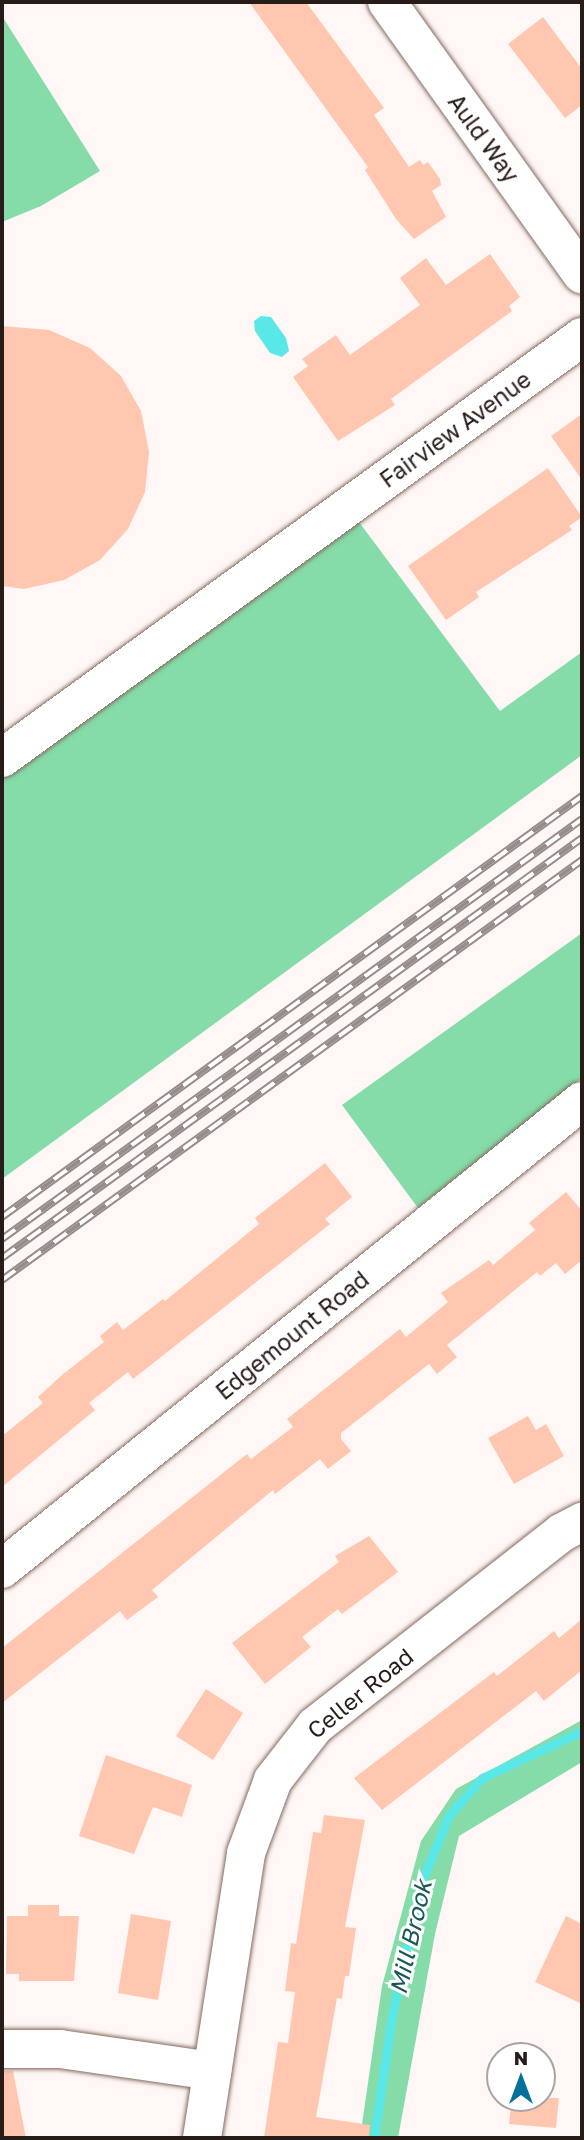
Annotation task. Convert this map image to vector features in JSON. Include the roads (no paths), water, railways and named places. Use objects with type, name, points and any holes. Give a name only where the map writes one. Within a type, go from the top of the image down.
[{"type":"street","name":"Auld Way","points":[[387,2],[582,274]]},
{"type":"street","name":"Fairview Avenue","points":[[2,758],[582,337]]},
{"type":"street","name":"Edgemount Road","points":[[2,1569],[582,1101]]},
{"type":"street","name":"Celler Road","points":[[202,2138],[246,1853],[257,1814],[292,1752],[315,1726],[561,1533],[582,1522]]},
{"type":"street","points":[[2,2049],[60,2049],[212,2071]]},
{"type":"water","points":[[261,316],[271,317],[286,338],[289,351],[282,357],[270,353],[255,331],[254,321]]},
{"type":"waterway","name":"Mill Brook","points":[[374,2138],[391,2021],[420,1885],[449,1815],[482,1778],[582,1731]]},
{"type":"railway","points":[[2,1217],[582,796]]},
{"type":"railway","points":[[2,1239],[582,819]]},
{"type":"railway","points":[[2,1258],[582,838]]},
{"type":"railway","points":[[2,1280],[582,860]]}]
